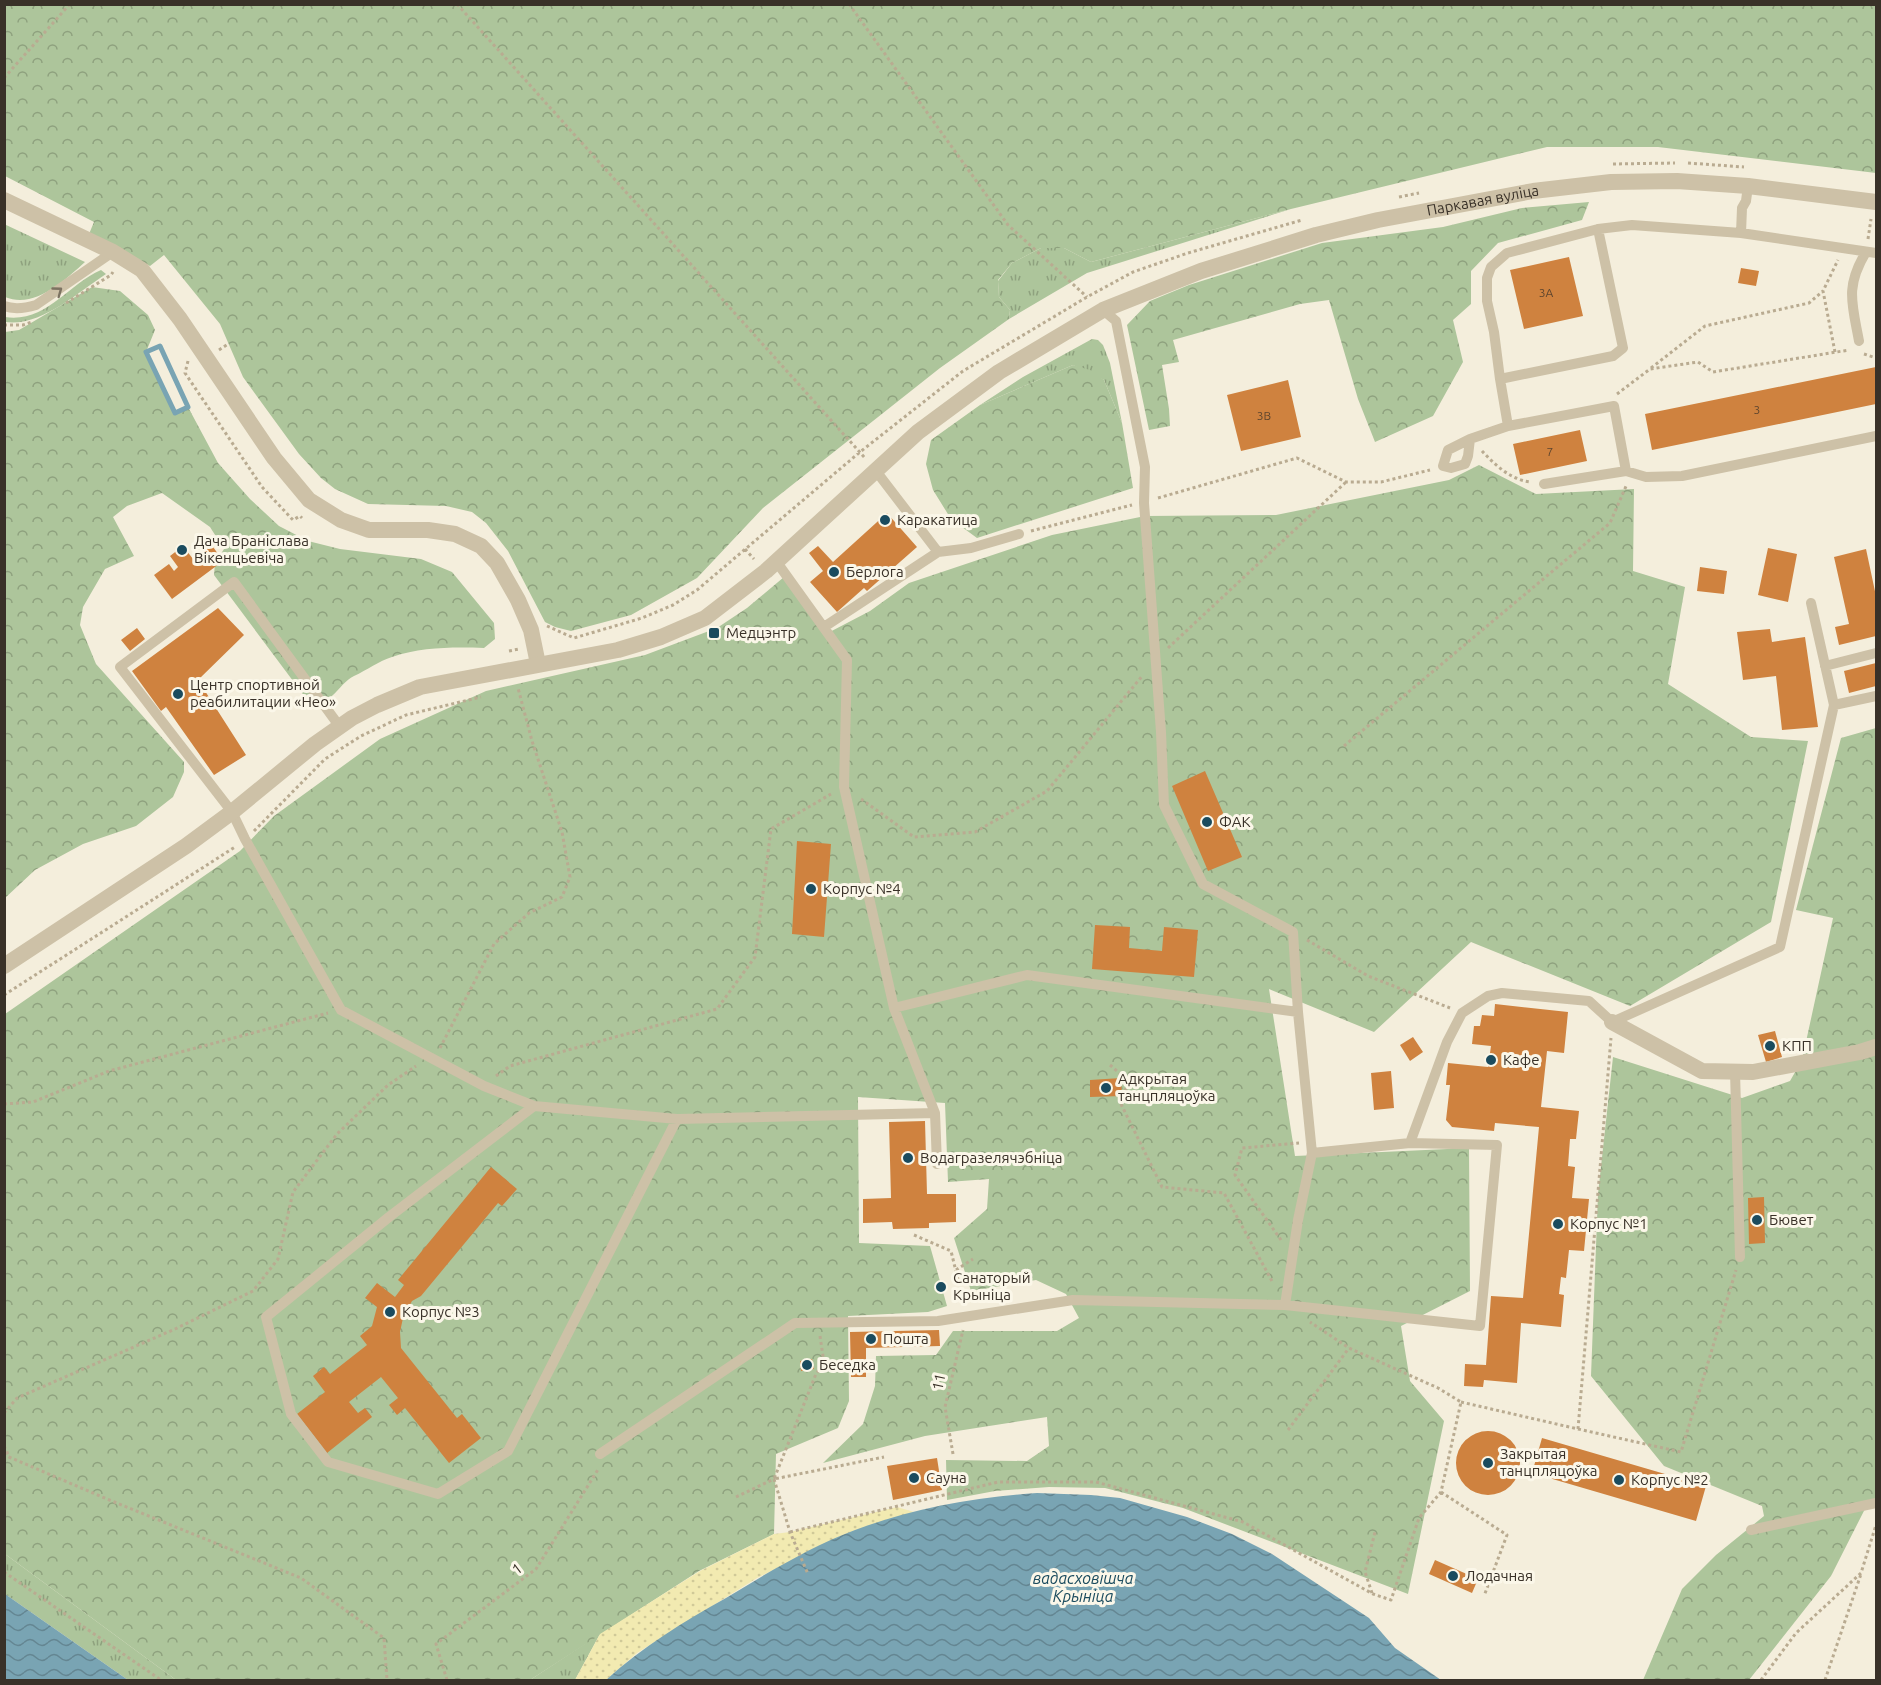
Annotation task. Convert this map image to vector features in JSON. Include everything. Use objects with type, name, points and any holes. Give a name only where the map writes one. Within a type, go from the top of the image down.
[{"type":"street","name":"Паркавая вуліца","points":[[4,966],[186,846],[232,812],[315,744],[377,705],[420,687],[618,650],[661,637],[705,618],[725,605],[776,561],[918,432],[999,372],[1103,310],[1201,271],[1254,253],[1337,230],[1453,205],[1533,191],[1611,182],[1677,181],[1748,186],[1874,209]]},
{"type":"street","points":[[4,200],[113,252],[142,270],[180,319],[274,458],[309,500],[341,520],[369,530],[428,530],[455,534],[481,546],[497,563],[518,600],[531,630],[538,664]]},
{"type":"street","points":[[1612,1022],[1702,1071],[1753,1072],[1876,1047]]},
{"type":"lane","points":[[1741,233],[1742,208],[1746,201],[1748,186]]},
{"type":"lane","points":[[1508,426],[1487,301],[1487,278],[1491,267],[1507,253],[1598,229],[1632,225],[1741,233],[1871,253]]},
{"type":"lane","points":[[1500,379],[1613,356],[1623,348],[1598,229]]},
{"type":"lane","points":[[4,306],[24,308],[36,305],[113,252]]},
{"type":"lane","points":[[1856,345],[1851,300],[1852,288],[1855,271],[1871,253]]},
{"type":"lane","points":[[1103,310],[1116,321],[1145,467],[1144,503],[1164,804],[1203,884],[1293,932],[1298,1012],[1312,1153],[1298,1220],[1285,1305]]},
{"type":"lane","points":[[1470,439],[1465,464],[1451,468],[1443,466],[1448,450],[1470,439],[1508,426],[1614,406],[1626,471]]},
{"type":"lane","points":[[1544,484],[1626,471],[1646,477],[1682,476],[1876,436]]},
{"type":"lane","points":[[876,471],[938,552]]},
{"type":"lane","points":[[824,627],[938,552],[971,549],[1019,534]]},
{"type":"lane","points":[[776,561],[847,660],[844,787],[894,1008],[935,1113],[937,1164]]},
{"type":"lane","points":[[340,727],[234,582],[120,667],[232,812],[244,839],[341,1010],[484,1086],[534,1106],[677,1119],[935,1113]]},
{"type":"lane","points":[[1410,1143],[1447,1042],[1462,1013],[1488,996],[1502,993],[1589,1001],[1612,1022],[1780,947],[1834,705],[1810,603]]},
{"type":"lane","points":[[1825,666],[1876,653]]},
{"type":"lane","points":[[1834,705],[1876,696]]},
{"type":"lane","points":[[894,1008],[1027,975],[1298,1012]]},
{"type":"lane","points":[[1735,1071],[1740,1257]]},
{"type":"lane","points":[[534,1106],[389,1217],[266,1317],[291,1414],[328,1462],[438,1494],[508,1451],[677,1119]]},
{"type":"lane","points":[[600,1454],[795,1323],[946,1320],[1073,1300],[1285,1305],[1480,1326],[1497,1145],[1410,1143],[1312,1153]]},
{"type":"lane","points":[[1751,1530],[1876,1503]]},
{"type":"path","points":[[4,78],[70,4]]},
{"type":"path","points":[[458,4],[876,471]]},
{"type":"path","points":[[849,4],[1008,225],[1103,310]]},
{"type":"path","points":[[1607,165],[1666,162],[1748,168]]},
{"type":"path","points":[[1398,198],[1421,193]]},
{"type":"path","points":[[1871,253],[1874,209]]},
{"type":"path","points":[[547,626],[574,638],[642,618],[673,605],[697,590],[860,452],[963,371],[1133,272],[1188,253],[1306,219]]},
{"type":"path","points":[[1597,409],[1705,326],[1809,303],[1823,291],[1844,250]]},
{"type":"path","points":[[1823,291],[1835,352]]},
{"type":"path","points":[[1650,369],[1698,362],[1713,372],[1835,352],[1856,345]]},
{"type":"path","points":[[1860,352],[1876,358]]},
{"type":"path","points":[[1470,439],[1495,465],[1519,481],[1544,484]]},
{"type":"path","points":[[1019,534],[1144,503],[1297,458],[1346,482],[1381,482],[1443,466]]},
{"type":"path","points":[[1344,746],[1610,523],[1628,481],[1626,471]]},
{"type":"path","points":[[491,1080],[510,1066],[717,1009],[755,957],[771,830],[844,787],[914,837],[975,832],[1047,791],[1155,661],[1346,482]]},
{"type":"path","points":[[4,1413],[17,1398],[175,1329],[253,1291],[278,1259],[293,1192],[337,1134],[388,1085],[440,1049],[494,944],[529,913],[562,897],[570,877],[562,832],[532,741],[518,688]]},
{"type":"path","points":[[1293,932],[1368,976],[1462,1013]]},
{"type":"path","points":[[4,1104],[33,1102],[109,1071],[341,1010]]},
{"type":"path","points":[[1578,1429],[1612,1022]]},
{"type":"path","points":[[440,1049],[448,1054]]},
{"type":"path","points":[[1110,1065],[1125,1078],[1126,1099],[1120,1104],[1162,1187],[1224,1193],[1285,1305],[1349,1348],[1438,1388],[1461,1402],[1681,1452],[1740,1257]]},
{"type":"path","points":[[1292,1256],[1235,1175],[1242,1148],[1299,1143],[1312,1153]]},
{"type":"path","points":[[914,1235],[951,1251],[962,1296],[946,1320]]},
{"type":"path","points":[[956,1270],[973,1259]]},
{"type":"path","name":"11","points":[[953,1454],[945,1407],[967,1317]]},
{"type":"path","points":[[808,1574],[790,1532],[774,1479],[816,1374],[824,1364],[820,1322]]},
{"type":"path","points":[[1288,1430],[1349,1348]]},
{"type":"path","points":[[790,1532],[998,1482],[1096,1482],[1243,1522],[1373,1594],[1391,1600],[1419,1518],[1441,1492],[1461,1402]]},
{"type":"path","points":[[4,1446],[9,1457]]},
{"type":"path","points":[[4,1453],[106,1499],[301,1578],[384,1638],[387,1680]]},
{"type":"path","name":"1","points":[[447,1680],[436,1644],[536,1569],[598,1471],[600,1454]]},
{"type":"path","points":[[736,1497],[774,1479],[884,1457]]},
{"type":"path","points":[[1441,1492],[1507,1535],[1484,1596]]},
{"type":"path","points":[[1825,1680],[1876,1525]]},
{"type":"path","points":[[1373,1594],[1365,1572],[1375,1532]]},
{"type":"path","points":[[4,1572],[161,1680]]},
{"type":"path","points":[[1761,1680],[1796,1633],[1861,1573]]},
{"type":"green space","points":[[4,5],[1876,5],[1876,173],[1658,147],[1547,147],[1291,209],[1091,262],[1064,248],[1041,248],[1012,263],[998,280],[999,297],[1010,310],[1009,319],[940,368],[763,508],[697,578],[631,615],[571,631],[545,622],[508,551],[486,523],[472,512],[446,506],[368,504],[335,489],[321,478],[299,454],[243,377],[220,324],[164,255],[150,266],[89,234],[94,222],[5,176]]},
{"type":"green space","points":[[1589,202],[1582,220],[1498,243],[1471,271],[1471,304],[1453,320],[1463,362],[1433,416],[1375,442],[1358,399],[1329,300],[1300,304],[1173,340],[1179,362],[1162,365],[1170,426],[1149,430],[1127,325],[1150,301],[1189,285],[1322,243],[1443,227],[1522,208]]},
{"type":"green space","points":[[1291,209],[1087,273],[1009,319],[1010,310],[999,297],[998,281],[1012,263],[1041,248],[1064,248],[1091,262]]},
{"type":"green space","points":[[4,224],[85,262],[58,285],[38,296],[16,300],[5,297]]},
{"type":"green space","points":[[101,270],[106,274],[58,307],[32,319],[5,322],[5,317],[20,317],[44,309]]},
{"type":"green space","points":[[92,287],[120,291],[148,315],[155,330],[146,352],[174,413],[188,407],[218,463],[250,499],[279,526],[308,541],[340,549],[421,559],[452,572],[494,623],[495,639],[484,648],[426,649],[392,657],[354,676],[327,699],[314,701],[305,697],[214,575],[215,563],[224,549],[210,527],[162,493],[127,506],[113,517],[134,556],[105,569],[83,607],[80,625],[96,664],[184,762],[184,772],[173,797],[136,826],[83,844],[35,870],[5,898],[5,332],[19,330]]},
{"type":"green space","points":[[1092,339],[1098,340],[1103,345],[1110,363],[1122,423],[1104,380],[1073,365],[980,405],[1023,377]]},
{"type":"green space","points":[[1073,365],[1090,370],[1104,380],[1122,423],[1133,488],[977,538],[951,519],[933,490],[926,464],[931,440],[980,405]]},
{"type":"green space","points":[[1479,465],[1536,494],[1634,489],[1633,571],[1685,587],[1668,684],[1751,737],[1808,741],[1771,922],[1630,1006],[1471,942],[1374,1032],[1269,989],[1295,1156],[1469,1148],[1470,1291],[1401,1326],[1410,1381],[1444,1421],[1408,1594],[1183,1508],[1105,1488],[1049,1487],[995,1491],[947,1500],[946,1460],[1027,1461],[1049,1446],[1047,1417],[925,1436],[823,1463],[863,1424],[875,1386],[876,1356],[936,1355],[953,1331],[1057,1331],[1079,1318],[1066,1294],[1036,1280],[971,1291],[954,1238],[987,1209],[989,1179],[948,1182],[945,1103],[858,1097],[859,1243],[930,1246],[947,1306],[928,1312],[848,1316],[849,1401],[838,1428],[776,1454],[774,1534],[699,1571],[530,1680],[176,1680],[5,1554],[5,1014],[240,851],[274,816],[380,739],[486,691],[645,655],[717,628],[747,608],[784,577],[824,635],[870,611],[909,583],[1052,535],[1145,516],[1276,515],[1449,480]]},
{"type":"green space","points":[[1876,728],[1876,1505],[1868,1503],[1831,1576],[1749,1680],[1643,1680],[1682,1589],[1716,1555],[1764,1516],[1762,1506],[1664,1466],[1591,1376],[1598,1194],[1613,1057],[1742,1098],[1790,1081],[1802,1060],[1833,918],[1796,910],[1841,738]]},
{"type":"green space","points":[[5,1554],[176,1680],[128,1680],[5,1594]]},
{"type":"green space","points":[[600,1634],[575,1680],[530,1680]]},
{"type":"sand","points":[[897,1507],[914,1512],[853,1531],[757,1578],[637,1653],[606,1680],[575,1680],[600,1634],[700,1571],[774,1534]]},
{"type":"water","name":"вадасховішча Крыніца","points":[[1037,1493],[1120,1498],[1187,1517],[1232,1534],[1272,1554],[1369,1618],[1395,1648],[1441,1680],[606,1680],[648,1646],[679,1626],[789,1561],[838,1537],[877,1522],[922,1510],[991,1497]]},
{"type":"water","points":[[5,1594],[128,1680],[5,1680]]},
{"type":"building","points":[[1569,257],[1583,316],[1524,329],[1510,270]]},
{"type":"building","points":[[1741,268],[1759,271],[1756,286],[1738,283]]},
{"type":"building","points":[[1876,367],[1876,404],[1652,450],[1645,414]]},
{"type":"building","points":[[1288,380],[1301,437],[1241,451],[1227,395]]},
{"type":"building","points":[[1580,430],[1587,461],[1520,475],[1513,444]]},
{"type":"building","points":[[887,513],[917,547],[867,591],[864,588],[837,612],[810,582],[823,571],[809,553],[818,546],[833,562]]},
{"type":"building","points":[[211,544],[223,561],[172,599],[154,575],[169,564],[174,571],[178,567],[170,556],[183,546],[193,559]]},
{"type":"building","points":[[1768,548],[1797,554],[1788,602],[1758,595]]},
{"type":"building","points":[[1866,549],[1876,596],[1876,636],[1839,645],[1835,627],[1849,624],[1834,557]]},
{"type":"building","points":[[1700,567],[1727,571],[1724,594],[1697,591]]},
{"type":"building","name":"Центр спортивной реабилитации «Нео»","points":[[218,608],[244,635],[198,680],[246,755],[214,775],[166,707],[161,711],[132,671]]},
{"type":"building","points":[[137,628],[145,639],[130,651],[121,640]]},
{"type":"building","points":[[1770,629],[1772,642],[1805,637],[1818,727],[1782,730],[1776,676],[1743,680],[1737,632]]},
{"type":"building","points":[[1876,663],[1876,686],[1849,693],[1844,671]]},
{"type":"building","name":"ФАК","points":[[1205,771],[1242,857],[1208,871],[1172,786]]},
{"type":"building","name":"Корпус №4","points":[[797,841],[831,844],[824,937],[792,934]]},
{"type":"building","points":[[1095,925],[1130,927],[1129,948],[1162,951],[1164,927],[1198,930],[1194,977],[1092,969]]},
{"type":"building","points":[[1495,1004],[1568,1012],[1564,1053],[1547,1051],[1541,1107],[1579,1111],[1576,1139],[1570,1139],[1568,1166],[1575,1167],[1572,1198],[1589,1199],[1584,1251],[1569,1250],[1566,1278],[1561,1277],[1559,1294],[1564,1295],[1561,1327],[1521,1323],[1517,1383],[1484,1380],[1483,1387],[1464,1386],[1465,1364],[1486,1365],[1491,1296],[1523,1298],[1539,1127],[1495,1123],[1494,1131],[1452,1127],[1446,1120],[1450,1085],[1446,1085],[1448,1063],[1488,1067],[1491,1046],[1472,1044],[1474,1026],[1480,1026],[1482,1015],[1494,1016]]},
{"type":"building","name":"КПП","points":[[1775,1031],[1782,1057],[1766,1062],[1758,1035]]},
{"type":"building","points":[[1413,1037],[1423,1052],[1410,1061],[1400,1045]]},
{"type":"building","points":[[1391,1071],[1394,1108],[1374,1110],[1371,1073]]},
{"type":"building","name":"Адкрытая танцпляцоўка","points":[[1121,1078],[1122,1096],[1090,1097],[1090,1080]]},
{"type":"building","name":"Водагразелячэбніца","points":[[925,1121],[927,1194],[956,1194],[956,1222],[929,1223],[929,1228],[893,1229],[892,1222],[863,1223],[863,1199],[891,1198],[889,1122]]},
{"type":"building","name":"Корпус №3","points":[[491,1167],[517,1189],[502,1206],[498,1203],[421,1296],[412,1301],[403,1318],[400,1332],[401,1348],[457,1418],[462,1414],[481,1438],[449,1463],[405,1408],[397,1415],[389,1405],[398,1398],[381,1377],[349,1402],[358,1413],[365,1408],[372,1417],[327,1453],[297,1414],[325,1392],[313,1376],[324,1367],[330,1374],[367,1345],[360,1336],[372,1326],[377,1307],[365,1298],[377,1283],[395,1297],[404,1285],[398,1280]]},
{"type":"building","name":"Бювет","points":[[1764,1197],[1765,1243],[1749,1244],[1748,1198]]},
{"type":"building","points":[[939,1330],[940,1346],[866,1348],[866,1377],[851,1377],[850,1332]]},
{"type":"building","name":"Беседка","points":[[812,1359],[814,1369],[801,1371],[800,1361]]},
{"type":"building","name":"Закрытая танцпляцоўка","points":[[1488,1431],[1506,1436],[1511,1440],[1515,1445],[1520,1463],[1515,1481],[1511,1486],[1506,1490],[1488,1495],[1470,1490],[1465,1486],[1461,1481],[1456,1463],[1461,1445],[1465,1440],[1470,1436]]},
{"type":"building","name":"Корпус №2","points":[[1542,1438],[1706,1486],[1696,1521],[1532,1473]]},
{"type":"building","name":"Сауна","points":[[937,1458],[942,1490],[893,1500],[887,1466]]},
{"type":"building","name":"Лодачная","points":[[1435,1560],[1478,1579],[1472,1593],[1429,1574]]},
{"type":"waterway","points":[[160,346],[188,407],[175,413],[146,352],[160,346]]},
{"type":"place","name":"Каракатица","points":[[885,520]]},
{"type":"place","name":"Дача Браніслава Вікенцьевіча","points":[[182,550]]},
{"type":"place","name":"Берлога","points":[[834,572]]},
{"type":"place","name":"Медцэнтр","points":[[714,633]]},
{"type":"place","name":"Центр спортивной реабилитации «Нео»","points":[[178,694]]},
{"type":"place","name":"ФАК","points":[[1207,822]]},
{"type":"place","name":"Корпус №4","points":[[811,889]]},
{"type":"place","name":"КПП","points":[[1770,1046]]},
{"type":"place","name":"Кафе","points":[[1491,1060]]},
{"type":"place","name":"Адкрытая танцпляцоўка","points":[[1106,1088]]},
{"type":"place","name":"Водагразелячэбніца","points":[[908,1158]]},
{"type":"place","name":"Бювет","points":[[1757,1220]]},
{"type":"place","name":"Корпус №1","points":[[1558,1224]]},
{"type":"place","name":"Санаторый Крыніца","points":[[941,1287]]},
{"type":"place","name":"Корпус №3","points":[[390,1312]]},
{"type":"place","name":"Пошта","points":[[871,1339]]},
{"type":"place","name":"Беседка","points":[[807,1365]]},
{"type":"place","name":"Закрытая танцпляцоўка","points":[[1488,1463]]},
{"type":"place","name":"Сауна","points":[[914,1478]]},
{"type":"place","name":"Корпус №2","points":[[1619,1480]]},
{"type":"place","name":"Лодачная","points":[[1453,1576]]}]
